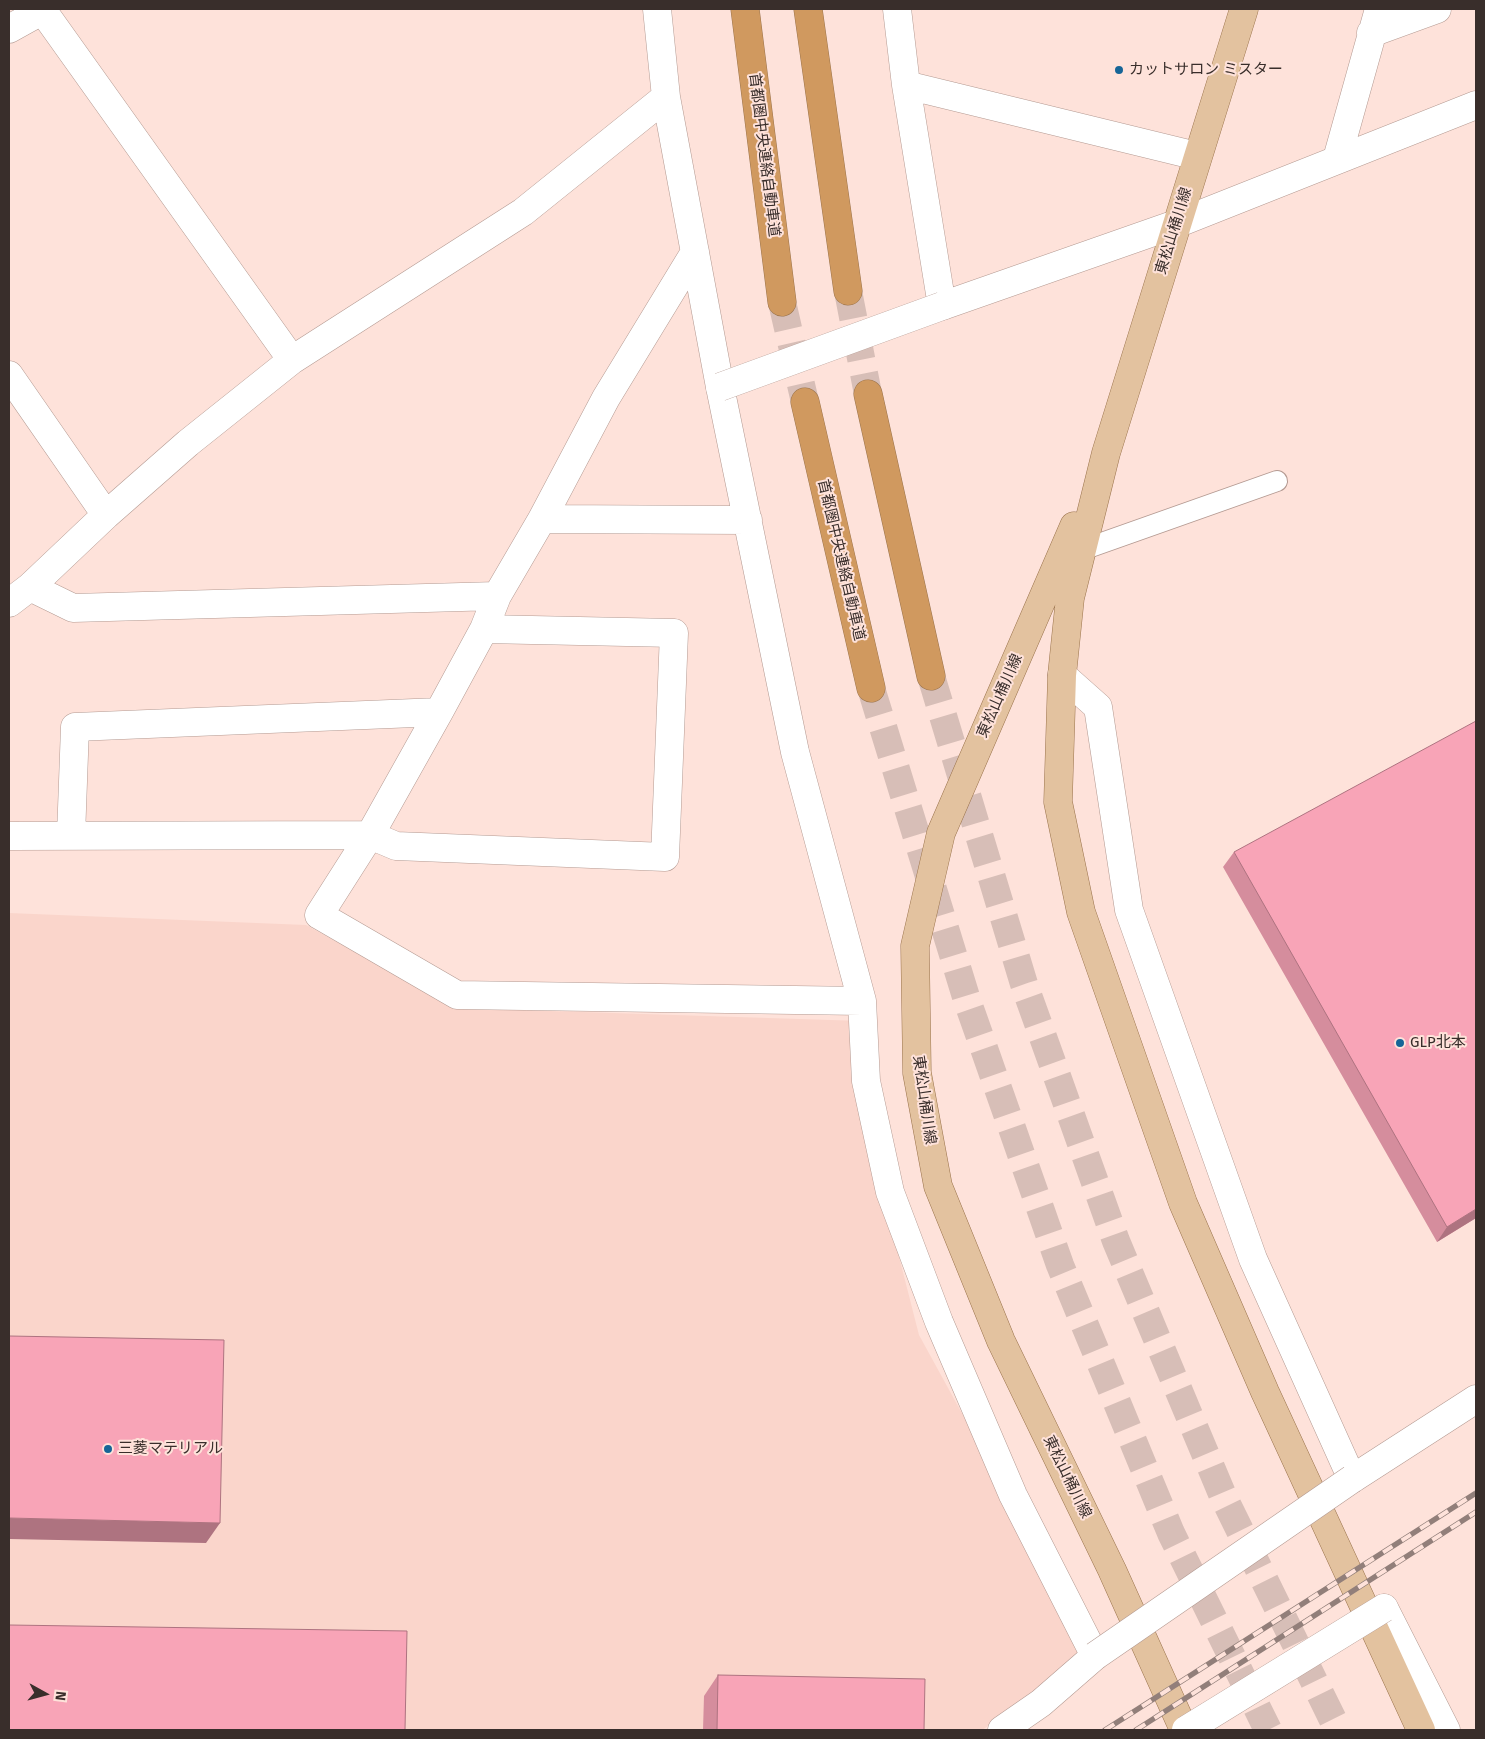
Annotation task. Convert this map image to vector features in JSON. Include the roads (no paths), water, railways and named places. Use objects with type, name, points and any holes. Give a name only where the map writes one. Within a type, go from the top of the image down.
[{"type":"highway","name":"首都圏中央連絡自動車道","points":[[745,9],[782,302]]},
{"type":"highway","points":[[808,9],[848,291]]},
{"type":"highway","points":[[868,394],[930,676]]},
{"type":"highway","name":"首都圏中央連絡自動車道","points":[[805,402],[871,688]]},
{"type":"main road","name":"東松山桶川線","points":[[1244,9],[1106,454],[1070,598],[1062,675],[1058,802],[1081,912],[1183,1203],[1265,1392],[1421,1730]]},
{"type":"main road","name":"東松山桶川線","points":[[1106,454],[941,832],[915,946],[917,1073],[938,1186],[1001,1341],[1112,1570],[1185,1730]]},
{"type":"street","points":[[657,9],[666,97],[720,386],[795,752],[862,1001],[866,1081],[890,1192],[939,1322],[1013,1494],[1095,1656]]},
{"type":"street","points":[[897,9],[906,85],[942,306]]},
{"type":"street","points":[[1337,159],[1375,21],[1437,9]]},
{"type":"street","points":[[10,26],[44,10],[292,360]]},
{"type":"street","points":[[906,85],[1198,156]]},
{"type":"street","points":[[19,595],[188,443],[292,360],[523,212],[666,97]]},
{"type":"street","points":[[720,386],[1176,224],[1476,104]]},
{"type":"street","points":[[695,252],[606,398],[542,519],[497,596],[484,629],[370,835],[319,915],[457,995],[862,1001]]},
{"type":"street","points":[[9,375],[106,515]]},
{"type":"street","points":[[542,519],[748,520]]},
{"type":"street","points":[[19,595],[72,608],[497,596]]},
{"type":"street","points":[[9,836],[370,835],[396,846],[665,857],[674,633],[484,629]]},
{"type":"street","points":[[1062,675],[1098,707],[1130,910],[1252,1259],[1352,1479]]},
{"type":"street","points":[[71,836],[74,727],[438,712]]},
{"type":"street","points":[[1002,1730],[1041,1702],[1095,1656],[1352,1479],[1476,1400]]},
{"type":"street","points":[[1185,1730],[1384,1608],[1446,1730]]},
{"type":"lane","points":[[1082,550],[1277,481]]},
{"type":"tunnel","points":[[848,291],[868,394]]},
{"type":"tunnel","points":[[782,302],[805,402]]},
{"type":"tunnel","points":[[931,676],[1024,984],[1116,1241],[1223,1496],[1338,1730]]},
{"type":"tunnel","points":[[871,688],[967,1000],[1060,1265],[1171,1533],[1268,1730]]},
{"type":"railway","points":[[1105,1730],[1476,1493]]},
{"type":"railway","points":[[1136,1730],[1476,1512]]},
{"type":"place","name":"カットサロン ミスター","points":[[1119,70]]},
{"type":"place","name":"GLP北本","points":[[1400,1043]]},
{"type":"place","name":"三菱マテリアル","points":[[108,1449]]}]
